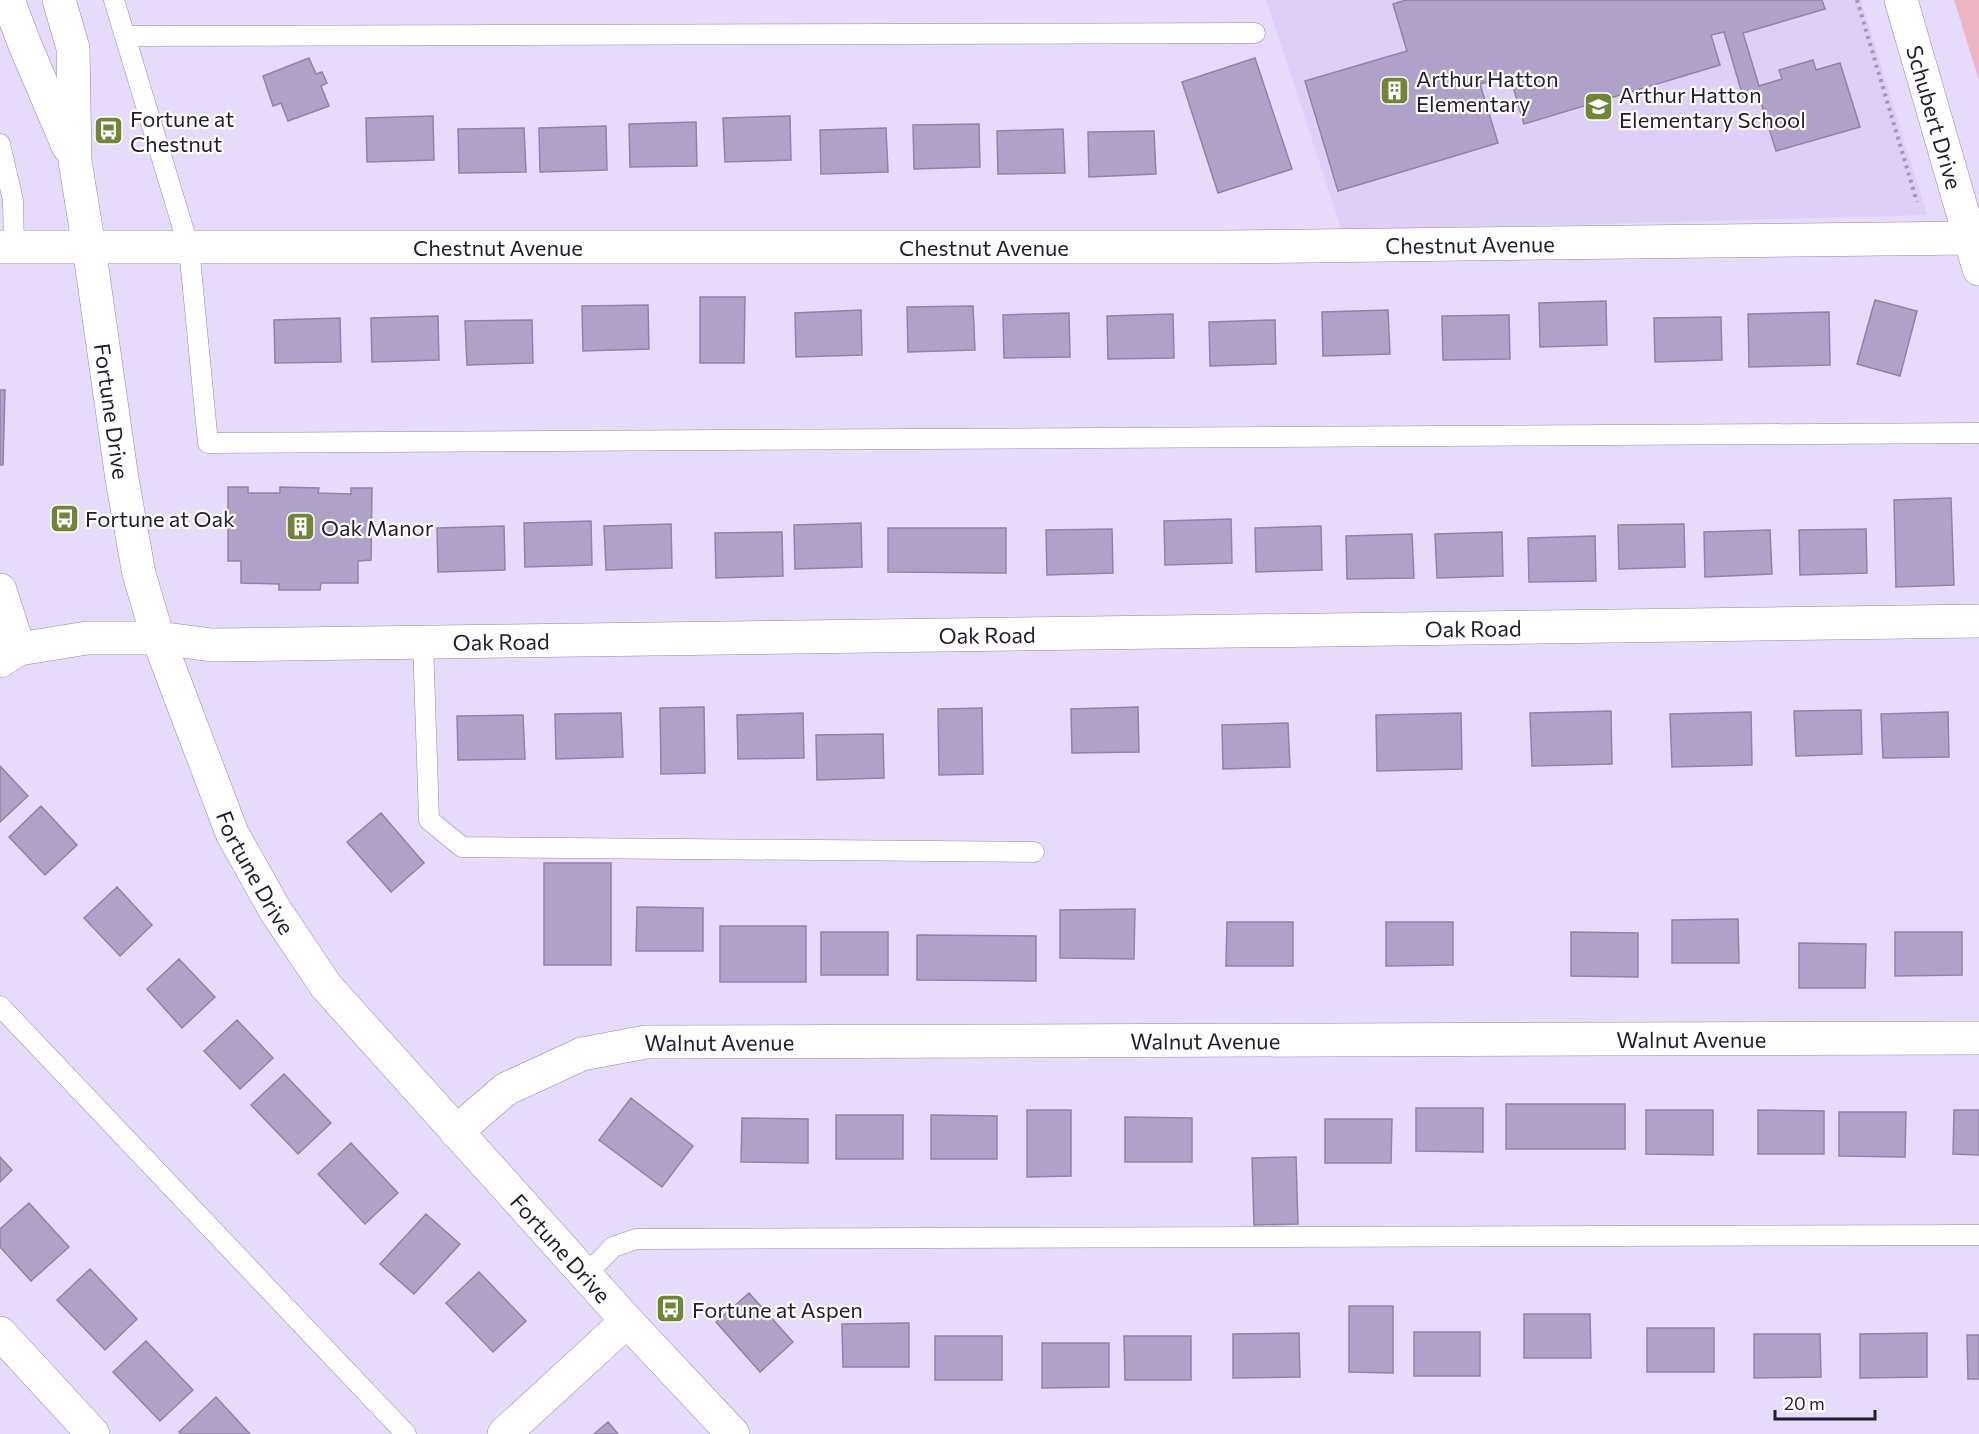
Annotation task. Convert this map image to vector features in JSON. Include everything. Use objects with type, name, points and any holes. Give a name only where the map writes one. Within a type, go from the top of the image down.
[{"type":"street","name":"Fortune Drive","points":[[8,0],[75,161]]},
{"type":"street","name":"Fortune Drive","points":[[59,0],[73,48],[75,161],[122,479],[137,564],[158,639],[232,832],[275,910],[326,986],[627,1321],[733,1434]]},
{"type":"street","name":"Schubert Drive","points":[[1901,0],[1979,269]]},
{"type":"street","name":"Chestnut Avenue","points":[[7,247],[1223,247],[1969,238]]},
{"type":"street","points":[[0,590],[9,655]]},
{"type":"street","name":"Oak Road","points":[[9,655],[87,638],[158,639],[212,645],[1979,621]]},
{"type":"street","name":"Walnut Avenue","points":[[456,1132],[506,1089],[582,1054],[646,1042],[1979,1038]]},
{"type":"street","points":[[504,1434],[627,1321]]},
{"type":"street","points":[[0,1333],[93,1434]]},
{"type":"lane","points":[[114,0],[189,248],[208,443],[1979,433]]},
{"type":"lane","points":[[125,36],[1255,33]]},
{"type":"lane","points":[[0,144],[13,200],[7,247]]},
{"type":"lane","points":[[423,641],[429,820],[462,847],[1034,852]]},
{"type":"lane","points":[[0,1006],[405,1434]]},
{"type":"lane","points":[[586,1275],[613,1246],[636,1239],[1979,1235]]},
{"type":"path","points":[[1857,0],[1917,202]]},
{"type":"shaded area","name":"Arthur Hatton Elementary School","points":[[1266,0],[1861,0],[1927,215],[1342,231]]},
{"type":"shaded area","points":[[1954,0],[1979,0],[1979,80]]},
{"type":"building","name":"Arthur Hatton Elementary","points":[[1406,0],[1822,0],[1825,9],[1743,33],[1759,86],[1782,79],[1779,70],[1813,60],[1816,70],[1840,63],[1860,127],[1776,151],[1759,96],[1744,100],[1724,32],[1711,35],[1720,65],[1524,124],[1510,76],[1480,84],[1498,143],[1338,191],[1305,81],[1407,51],[1393,4]]},
{"type":"building","points":[[309,58],[316,74],[322,72],[327,83],[321,86],[329,106],[288,121],[281,103],[273,106],[263,76]]},
{"type":"building","points":[[1255,58],[1292,169],[1218,193],[1182,82]]},
{"type":"building","points":[[433,116],[434,160],[367,162],[366,118]]},
{"type":"building","points":[[790,116],[791,160],[725,162],[723,118]]},
{"type":"building","points":[[696,122],[697,166],[630,167],[629,124]]},
{"type":"building","points":[[979,124],[980,167],[914,169],[913,125]]},
{"type":"building","points":[[606,126],[607,170],[540,172],[539,128]]},
{"type":"building","points":[[524,128],[526,172],[459,173],[458,129]]},
{"type":"building","points":[[886,128],[888,172],[821,174],[820,130]]},
{"type":"building","points":[[1063,129],[1065,173],[998,174],[997,131]]},
{"type":"building","points":[[1154,131],[1156,174],[1089,177],[1088,132]]},
{"type":"building","points":[[700,297],[745,297],[744,363],[700,363]]},
{"type":"building","points":[[1875,300],[1917,311],[1900,376],[1857,364]]},
{"type":"building","points":[[1606,301],[1607,345],[1540,347],[1539,303]]},
{"type":"building","points":[[648,305],[649,349],[583,351],[582,306]]},
{"type":"building","points":[[973,306],[975,350],[908,352],[907,307]]},
{"type":"building","points":[[861,310],[862,355],[796,357],[795,313]]},
{"type":"building","points":[[1388,310],[1390,354],[1323,356],[1322,312]]},
{"type":"building","points":[[1829,312],[1830,365],[1749,367],[1748,314]]},
{"type":"building","points":[[1069,313],[1070,357],[1004,358],[1003,315]]},
{"type":"building","points":[[1173,314],[1174,358],[1108,359],[1107,316]]},
{"type":"building","points":[[1509,315],[1510,359],[1443,360],[1442,316]]},
{"type":"building","points":[[438,316],[439,360],[372,362],[371,318]]},
{"type":"building","points":[[1721,317],[1722,360],[1655,362],[1654,318]]},
{"type":"building","points":[[340,318],[341,362],[275,363],[274,320]]},
{"type":"building","points":[[532,320],[533,363],[467,365],[465,321]]},
{"type":"building","points":[[1275,320],[1276,364],[1210,366],[1209,322]]},
{"type":"building","points":[[0,390],[5,390],[3,465],[0,465]]},
{"type":"building","name":"Oak Manor","points":[[228,487],[248,487],[248,493],[280,493],[280,487],[319,488],[318,493],[351,494],[351,488],[372,488],[371,560],[358,561],[358,583],[321,583],[320,590],[279,590],[279,584],[241,583],[241,561],[228,561]]},
{"type":"building","points":[[1951,498],[1954,585],[1896,587],[1894,500]]},
{"type":"building","points":[[1231,519],[1232,563],[1165,565],[1164,521]]},
{"type":"building","points":[[591,521],[592,565],[525,567],[524,523]]},
{"type":"building","points":[[861,523],[862,567],[795,569],[794,525]]},
{"type":"building","points":[[671,524],[672,568],[606,570],[604,526]]},
{"type":"building","points":[[1684,524],[1685,567],[1619,569],[1618,525]]},
{"type":"building","points":[[504,526],[505,570],[438,572],[437,528]]},
{"type":"building","points":[[1321,526],[1322,570],[1256,572],[1255,528]]},
{"type":"building","points":[[888,528],[1006,528],[1006,573],[888,572]]},
{"type":"building","points":[[1112,529],[1113,573],[1047,575],[1046,530]]},
{"type":"building","points":[[1866,529],[1867,573],[1800,575],[1799,530]]},
{"type":"building","points":[[1770,530],[1772,574],[1705,577],[1704,532]]},
{"type":"building","points":[[782,532],[783,576],[716,578],[715,533]]},
{"type":"building","points":[[1502,532],[1503,576],[1437,578],[1435,534]]},
{"type":"building","points":[[1412,534],[1414,578],[1347,579],[1346,536]]},
{"type":"building","points":[[1595,536],[1596,581],[1529,582],[1528,538]]},
{"type":"building","points":[[704,707],[705,773],[661,774],[660,708]]},
{"type":"building","points":[[1138,707],[1139,752],[1072,753],[1071,709]]},
{"type":"building","points":[[982,708],[983,774],[939,775],[938,709]]},
{"type":"building","points":[[1861,710],[1862,754],[1796,756],[1794,711]]},
{"type":"building","points":[[1611,711],[1612,764],[1532,766],[1530,713]]},
{"type":"building","points":[[1751,712],[1752,765],[1672,767],[1670,714]]},
{"type":"building","points":[[1948,712],[1949,757],[1883,758],[1881,714]]},
{"type":"building","points":[[621,713],[623,757],[556,759],[555,714]]},
{"type":"building","points":[[803,713],[804,758],[738,759],[737,715]]},
{"type":"building","points":[[1461,713],[1462,769],[1377,771],[1376,715]]},
{"type":"building","points":[[523,715],[525,759],[458,760],[457,716]]},
{"type":"building","points":[[1288,723],[1290,767],[1223,769],[1222,725]]},
{"type":"building","points":[[883,734],[884,778],[817,780],[816,735]]},
{"type":"building","points":[[0,766],[28,796],[0,822]]},
{"type":"building","points":[[41,806],[77,845],[45,875],[9,837]]},
{"type":"building","points":[[381,813],[424,863],[391,892],[347,842]]},
{"type":"building","points":[[544,863],[611,863],[611,965],[544,965]]},
{"type":"building","points":[[117,887],[152,925],[120,956],[84,918]]},
{"type":"building","points":[[637,907],[703,908],[703,951],[636,951]]},
{"type":"building","points":[[1135,909],[1134,959],[1060,958],[1060,910]]},
{"type":"building","points":[[1738,919],[1739,963],[1672,963],[1672,920]]},
{"type":"building","points":[[1227,922],[1293,922],[1293,966],[1226,966]]},
{"type":"building","points":[[1386,922],[1453,922],[1453,965],[1386,966]]},
{"type":"building","points":[[720,926],[806,926],[806,982],[720,982]]},
{"type":"building","points":[[821,932],[888,932],[888,975],[821,975]]},
{"type":"building","points":[[1571,932],[1638,933],[1638,977],[1571,976]]},
{"type":"building","points":[[1895,932],[1962,932],[1962,975],[1895,976]]},
{"type":"building","points":[[917,935],[1036,936],[1036,981],[917,980]]},
{"type":"building","points":[[1799,943],[1866,944],[1865,988],[1799,988]]},
{"type":"building","points":[[179,959],[215,997],[182,1028],[147,989]]},
{"type":"building","points":[[237,1020],[273,1058],[240,1089],[204,1051]]},
{"type":"building","points":[[284,1074],[331,1123],[298,1154],[251,1105]]},
{"type":"building","points":[[631,1098],[693,1146],[662,1187],[599,1140]]},
{"type":"building","points":[[1506,1104],[1625,1104],[1625,1149],[1506,1149]]},
{"type":"building","points":[[1416,1108],[1483,1108],[1483,1152],[1416,1151]]},
{"type":"building","points":[[1027,1110],[1071,1110],[1071,1176],[1027,1177]]},
{"type":"building","points":[[1646,1110],[1713,1110],[1713,1155],[1646,1154]]},
{"type":"building","points":[[1758,1110],[1824,1111],[1824,1154],[1758,1154]]},
{"type":"building","points":[[1954,1110],[1979,1110],[1979,1155],[1953,1154]]},
{"type":"building","points":[[1839,1112],[1906,1112],[1905,1157],[1839,1156]]},
{"type":"building","points":[[836,1115],[903,1115],[903,1159],[836,1159]]},
{"type":"building","points":[[931,1115],[997,1116],[997,1159],[931,1159]]},
{"type":"building","points":[[1125,1117],[1192,1118],[1192,1162],[1125,1162]]},
{"type":"building","points":[[742,1118],[808,1119],[808,1163],[741,1162]]},
{"type":"building","points":[[1325,1119],[1392,1119],[1391,1163],[1325,1163]]},
{"type":"building","points":[[351,1143],[398,1193],[365,1224],[318,1174]]},
{"type":"building","points":[[0,1157],[12,1170],[0,1182]]},
{"type":"building","points":[[1296,1157],[1298,1224],[1254,1225],[1252,1158]]},
{"type":"building","points":[[29,1203],[69,1247],[31,1281],[0,1247],[0,1229]]},
{"type":"building","points":[[426,1214],[460,1244],[414,1294],[380,1264]]},
{"type":"building","points":[[90,1269],[137,1319],[105,1350],[57,1300]]},
{"type":"building","points":[[479,1272],[526,1321],[493,1352],[446,1303]]},
{"type":"building","points":[[749,1293],[793,1342],[760,1372],[716,1322]]},
{"type":"building","points":[[1349,1306],[1393,1306],[1393,1373],[1349,1372]]},
{"type":"building","points":[[1524,1314],[1590,1314],[1591,1358],[1524,1358]]},
{"type":"building","points":[[909,1323],[909,1367],[843,1367],[842,1324]]},
{"type":"building","points":[[1647,1328],[1714,1328],[1714,1372],[1647,1372]]},
{"type":"building","points":[[1414,1332],[1480,1332],[1480,1376],[1414,1376]]},
{"type":"building","points":[[1299,1333],[1300,1377],[1233,1378],[1233,1334]]},
{"type":"building","points":[[1927,1333],[1927,1377],[1860,1378],[1860,1334]]},
{"type":"building","points":[[1754,1334],[1820,1334],[1821,1377],[1754,1378]]},
{"type":"building","points":[[1967,1335],[1979,1335],[1979,1379],[1968,1379]]},
{"type":"building","points":[[935,1336],[1002,1336],[1002,1380],[935,1380]]},
{"type":"building","points":[[1124,1336],[1191,1336],[1191,1380],[1125,1380]]},
{"type":"building","points":[[146,1341],[193,1390],[160,1421],[113,1372]]},
{"type":"building","points":[[1042,1343],[1109,1343],[1109,1387],[1042,1388]]},
{"type":"building","points":[[216,1397],[250,1434],[181,1434],[179,1432]]},
{"type":"building","points":[[608,1422],[618,1434],[594,1434]]},
{"type":"place","name":"Arthur Hatton Elementary","points":[[1395,91]]},
{"type":"place","name":"Arthur Hatton Elementary School","points":[[1598,107]]},
{"type":"place","name":"Fortune at Chestnut","points":[[109,131]]},
{"type":"place","name":"Fortune at Oak","points":[[64,518]]},
{"type":"place","name":"Oak Manor","points":[[300,527]]},
{"type":"place","name":"Fortune at Aspen","points":[[671,1309]]}]
